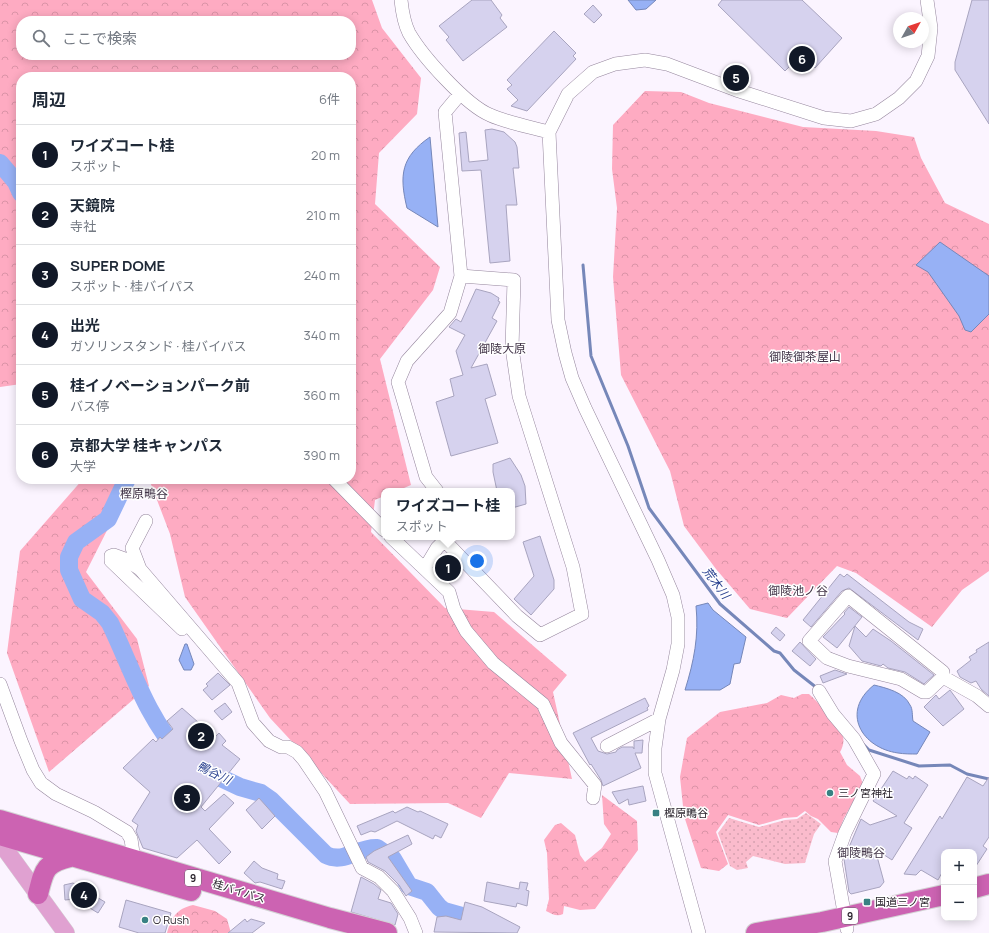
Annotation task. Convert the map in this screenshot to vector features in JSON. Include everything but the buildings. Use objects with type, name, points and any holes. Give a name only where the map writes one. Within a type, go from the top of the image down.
[{"type":"highway","name":"桂バイパス","points":[[0,820],[330,918],[387,933]]},
{"type":"highway","name":"桂バイパス","points":[[1,846],[70,856],[337,933]]},
{"type":"highway","points":[[38,894],[44,872],[56,861],[70,856]]},
{"type":"highway","points":[[977,887],[989,884]]},
{"type":"highway","name":"9","points":[[827,933],[846,923],[941,896]]},
{"type":"highway","points":[[977,899],[989,897]]},
{"type":"highway","name":"9","points":[[756,933],[846,923],[941,907]]},
{"type":"main road","points":[[1,846],[66,933]]},
{"type":"street","points":[[401,0],[409,32],[420,48],[460,94],[477,108],[491,116],[549,132]]},
{"type":"street","points":[[699,933],[656,772],[655,748],[659,719],[673,670],[678,644],[678,617],[673,595],[658,560],[585,408],[572,378],[565,354],[558,320],[549,132],[568,94],[593,72],[615,64],[645,60],[667,64],[736,90],[824,118],[851,121],[876,114],[899,98],[916,81],[928,56],[931,28],[927,0]]},
{"type":"street","points":[[435,488],[426,477],[398,382],[407,361],[450,313],[461,276],[445,112],[460,94]]},
{"type":"street","points":[[447,540],[517,616],[540,634],[582,614],[573,567],[519,396],[512,348],[514,280],[461,276]]},
{"type":"street","points":[[339,484],[381,527]]},
{"type":"street","points":[[140,569],[132,548],[146,521]]},
{"type":"street","points":[[394,540],[449,592],[454,609],[466,631],[493,663],[543,704],[561,743],[595,785],[593,798]]},
{"type":"street","points":[[425,568],[437,548],[445,540]]},
{"type":"street","points":[[215,656],[194,642],[111,561],[110,556],[114,555],[126,559],[140,569],[215,656],[238,683],[253,723],[269,741],[288,747],[297,752],[304,760],[325,791],[362,868],[379,877],[393,891],[410,918],[416,933]]},
{"type":"street","points":[[848,596],[943,672],[943,677],[927,692],[923,692],[901,679],[848,666],[827,658],[809,641],[848,596]]},
{"type":"street","points":[[943,677],[977,696],[989,706]]},
{"type":"street","points":[[0,684],[33,770],[41,783],[56,794],[94,812],[127,832],[131,839],[134,860]]},
{"type":"street","points":[[819,691],[833,714],[854,740],[874,774],[845,833],[835,861],[846,923]]},
{"type":"street","points":[[607,746],[659,719]]},
{"type":"shaded area","points":[[806,813],[821,824],[814,834],[805,863],[785,864],[753,856],[746,862],[748,868],[737,870],[730,866],[718,833],[729,818],[759,827],[785,820],[797,819]]},
{"type":"green space","points":[[0,0],[372,0],[382,28],[421,78],[417,114],[379,153],[375,204],[440,267],[433,290],[380,359],[411,485],[404,488],[381,488],[381,497],[375,500],[371,532],[445,608],[494,612],[567,675],[553,692],[572,779],[509,773],[481,818],[448,803],[350,804],[270,718],[185,597],[170,534],[151,484],[356,484],[356,72],[16,72],[16,385],[0,387]]},
{"type":"green space","points":[[645,91],[681,92],[709,103],[803,127],[876,131],[914,137],[921,158],[945,203],[989,224],[989,571],[962,590],[932,627],[856,573],[837,566],[787,618],[750,609],[716,569],[684,526],[670,471],[621,375],[613,277],[617,208],[612,169],[613,125]]},
{"type":"green space","points":[[79,484],[130,484],[86,572],[137,639],[149,686],[49,772],[7,653],[20,551]]},
{"type":"green space","points":[[802,694],[809,694],[836,724],[842,734],[843,739],[843,746],[840,752],[847,765],[860,776],[863,784],[844,818],[838,833],[831,832],[818,819],[805,811],[797,817],[784,818],[759,825],[728,815],[716,832],[728,864],[719,871],[701,868],[684,816],[680,777],[687,738],[720,712],[767,703],[781,695],[794,698]]},
{"type":"green space","points":[[602,795],[637,821],[638,850],[595,909],[580,910],[564,906],[563,914],[552,914],[546,911],[549,899],[547,853],[544,840],[555,825],[561,823],[575,835],[580,855],[585,862],[602,848],[611,834],[604,824]]},
{"type":"green space","points":[[193,905],[215,911],[227,919],[231,933],[167,933],[176,914],[182,909]]},
{"type":"water","points":[[628,0],[656,0],[646,9],[636,10]]},
{"type":"water","points":[[430,137],[438,227],[407,208],[403,186],[403,176],[408,160],[420,144]]},
{"type":"water","points":[[940,242],[989,276],[989,314],[971,332],[965,330],[959,316],[928,272],[916,265]]},
{"type":"water","points":[[708,603],[713,610],[746,637],[740,663],[734,664],[730,684],[720,690],[685,690],[695,648],[697,628],[696,606]]},
{"type":"water","points":[[185,644],[187,644],[194,664],[191,670],[184,670],[179,660]]},
{"type":"water","points":[[874,685],[894,691],[904,697],[911,707],[913,721],[930,732],[917,754],[885,750],[874,744],[860,727],[857,717],[858,706],[864,695]]},
{"type":"waterway","name":"鴨谷川","points":[[0,163],[16,182]]},
{"type":"waterway","name":"荒木川","points":[[583,265],[591,356],[628,446],[649,508],[720,604],[774,651],[780,653],[794,670],[817,688]]},
{"type":"waterway","name":"鴨谷川","points":[[125,484],[108,519],[76,542],[69,557],[69,570],[82,599],[102,613],[110,623],[149,709],[169,740],[181,754]]},
{"type":"waterway","name":"荒木川","points":[[863,744],[869,750],[919,766],[950,765],[967,774],[989,779]]},
{"type":"waterway","name":"鴨谷川","points":[[202,769],[240,787],[261,793],[271,800],[326,855],[339,858],[370,848],[377,848],[393,859],[409,886],[427,892],[444,911],[476,920],[497,933]]},
{"type":"place","name":"京都大学 桂キャンパス","points":[[802,59]]},
{"type":"place","name":"桂イノベーションパーク前","points":[[736,78]]},
{"type":"place","name":"ワイズコート桂","points":[[448,568]]},
{"type":"place","name":"天鏡院","points":[[201,736]]},
{"type":"place","name":"三ノ宮神社","points":[[830,793]]},
{"type":"place","name":"SUPER DOME","points":[[187,798]]},
{"type":"place","name":"樫原鴫谷","points":[[656,813]]},
{"type":"place","name":"出光","points":[[84,895]]},
{"type":"place","name":"国道三ノ宮","points":[[867,902]]},
{"type":"place","name":"O Rush","points":[[145,920]]},
{"type":"district","name":"御陵大原","points":[[502,349]]},
{"type":"district","name":"御陵御茶屋山","points":[[805,357]]},
{"type":"district","name":"樫原鴫谷","points":[[144,494]]},
{"type":"district","name":"御陵池ノ谷","points":[[798,591]]},
{"type":"district","name":"御陵鴫谷","points":[[861,853]]}]
